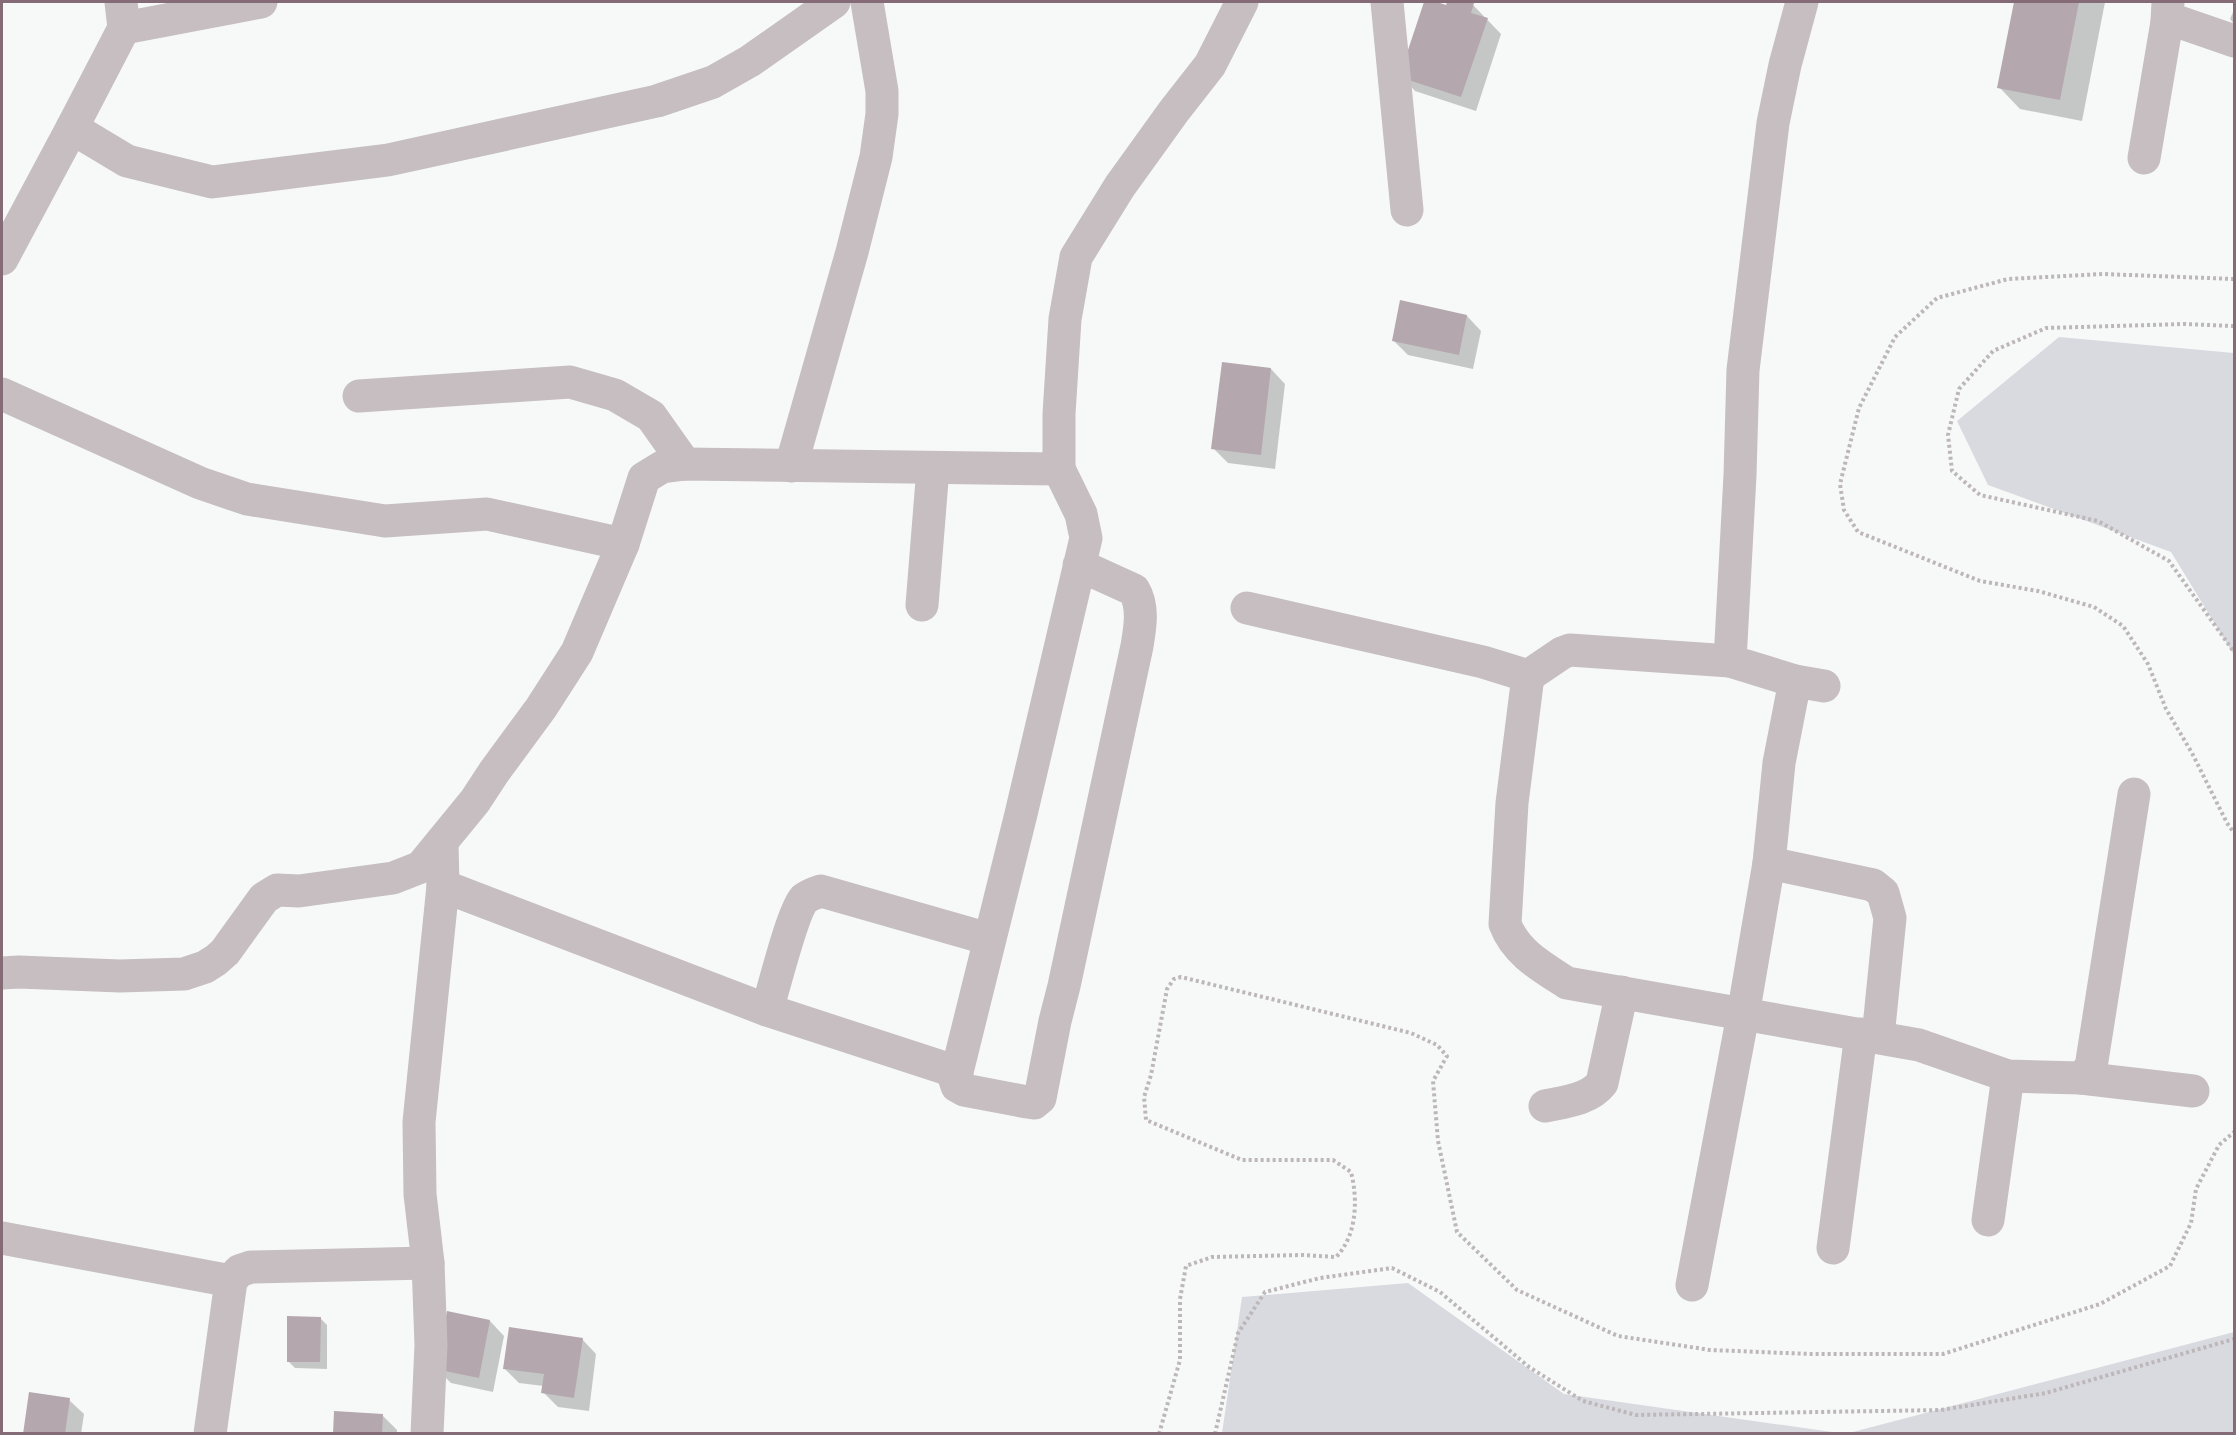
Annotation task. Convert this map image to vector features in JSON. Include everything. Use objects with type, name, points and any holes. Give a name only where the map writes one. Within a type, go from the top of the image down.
[{"type":"street","points":[[2,259],[72,128],[122,15],[261,2]]},
{"type":"street","points":[[72,128],[128,161],[212,182],[388,160],[657,100],[713,82],[750,61],[834,2]]},
{"type":"street","points":[[791,466],[852,252],[876,157],[882,114],[882,91],[867,2]]},
{"type":"street","points":[[1079,565],[1134,590],[1139,598],[1141,621],[1040,1098],[1034,1103],[964,1090],[956,1083],[957,1072],[1021,814],[1079,565],[1086,538],[1081,514],[1059,469],[1060,395],[1065,319],[1076,257],[1120,186],[1210,64],[1242,2]]},
{"type":"street","points":[[1387,2],[1407,210]]},
{"type":"street","points":[[1730,661],[1743,370],[1773,123],[1785,64],[1802,2]]},
{"type":"street","points":[[2144,158],[2168,12],[2182,23],[2235,41]]},
{"type":"street","points":[[359,396],[570,382],[615,395],[651,416],[685,464]]},
{"type":"street","points":[[2,394],[200,483],[247,499],[385,521],[487,514],[623,544]]},
{"type":"street","points":[[2,973],[120,976],[184,974],[196,971],[225,952],[264,898],[277,890],[299,891],[393,878],[421,867],[475,801],[542,708],[577,652],[623,544],[644,478],[662,467],[685,464],[1059,469]]},
{"type":"street","points":[[922,605],[933,468]]},
{"type":"street","points":[[1247,608],[1483,662],[1528,676]]},
{"type":"street","points":[[1692,1285],[1743,1015],[1769,862],[1779,763],[1809,683],[1730,661],[1570,650],[1562,653],[1528,676],[1512,802],[1505,924],[1510,938],[1538,965],[1567,983],[1743,1015],[1919,1044],[2008,1076],[2081,1078],[2193,1091]]},
{"type":"street","points":[[2081,1078],[2091,1067],[2098,1034],[2134,794]]},
{"type":"street","points":[[427,1434],[431,1345],[428,1263],[420,1194],[419,1122],[444,886],[442,843]]},
{"type":"street","points":[[1769,862],[1879,888],[1883,893],[1890,918],[1833,1248]]},
{"type":"street","points":[[444,886],[767,1010],[957,1072]]},
{"type":"street","points":[[767,1010],[795,919],[804,900],[821,891],[989,939]]},
{"type":"street","points":[[1545,1106],[1577,1099],[1596,1091],[1602,1083],[1622,992]]},
{"type":"street","points":[[1988,1220],[2008,1076]]},
{"type":"street","points":[[2,1238],[231,1281]]},
{"type":"street","points":[[210,1434],[231,1281],[239,1271],[251,1267],[428,1263]]},
{"type":"path","points":[[2235,279],[2103,274],[2008,279],[1937,298],[1895,337],[1859,408],[1840,484],[1844,510],[1858,532],[1980,581],[2038,591],[2094,607],[2123,626],[2148,663],[2166,709],[2192,753],[2227,823],[2235,833]]},
{"type":"path","points":[[2235,326],[2184,324],[2046,328],[1993,351],[1959,389],[1948,435],[1952,471],[1980,495],[2098,521],[2169,561],[2235,652]]},
{"type":"path","points":[[1159,1434],[1180,1360],[1180,1299],[1186,1266],[1212,1257],[1302,1255],[1336,1257],[1345,1249],[1350,1237],[1356,1193],[1350,1172],[1333,1160],[1242,1160],[1146,1120],[1144,1097],[1151,1076],[1167,989],[1174,979],[1181,977],[1411,1032],[1437,1044],[1447,1056],[1433,1081],[1438,1141],[1457,1232],[1517,1290],[1618,1336],[1710,1350],[1811,1354],[1943,1354],[2100,1304],[2170,1266],[2191,1223],[2196,1189],[2219,1145],[2235,1132]]},
{"type":"path","points":[[1215,1434],[1238,1333],[1265,1292],[1320,1278],[1392,1268],[1440,1292],[1529,1367],[1583,1401],[1636,1415],[1941,1410],[2046,1393],[2235,1340]]},
{"type":"shaded area","points":[[2059,337],[2234,353],[2234,655],[2171,552],[1988,485],[1957,421]]},
{"type":"shaded area","points":[[1408,1283],[1564,1394],[1839,1433],[1222,1433],[1242,1297]]},
{"type":"shaded area","points":[[2234,1332],[2234,1433],[1849,1433]]},
{"type":"building","points":[[1424,2],[1446,5],[1447,2],[1474,3],[1471,13],[1488,18],[1461,97],[1399,77]]},
{"type":"building","points":[[2014,2],[2079,2],[2060,100],[1997,88]]},
{"type":"building","points":[[1400,300],[1467,315],[1459,355],[1392,341]]},
{"type":"building","points":[[1222,362],[1271,368],[1261,455],[1211,449]]},
{"type":"building","points":[[447,1311],[490,1320],[479,1378],[435,1369]]},
{"type":"building","points":[[287,1316],[321,1317],[320,1362],[287,1362]]},
{"type":"building","points":[[509,1327],[583,1338],[574,1398],[541,1393],[544,1374],[503,1369]]},
{"type":"building","points":[[29,1392],[70,1398],[65,1434],[23,1434]]},
{"type":"building","points":[[334,1411],[383,1414],[382,1434],[333,1434]]}]
